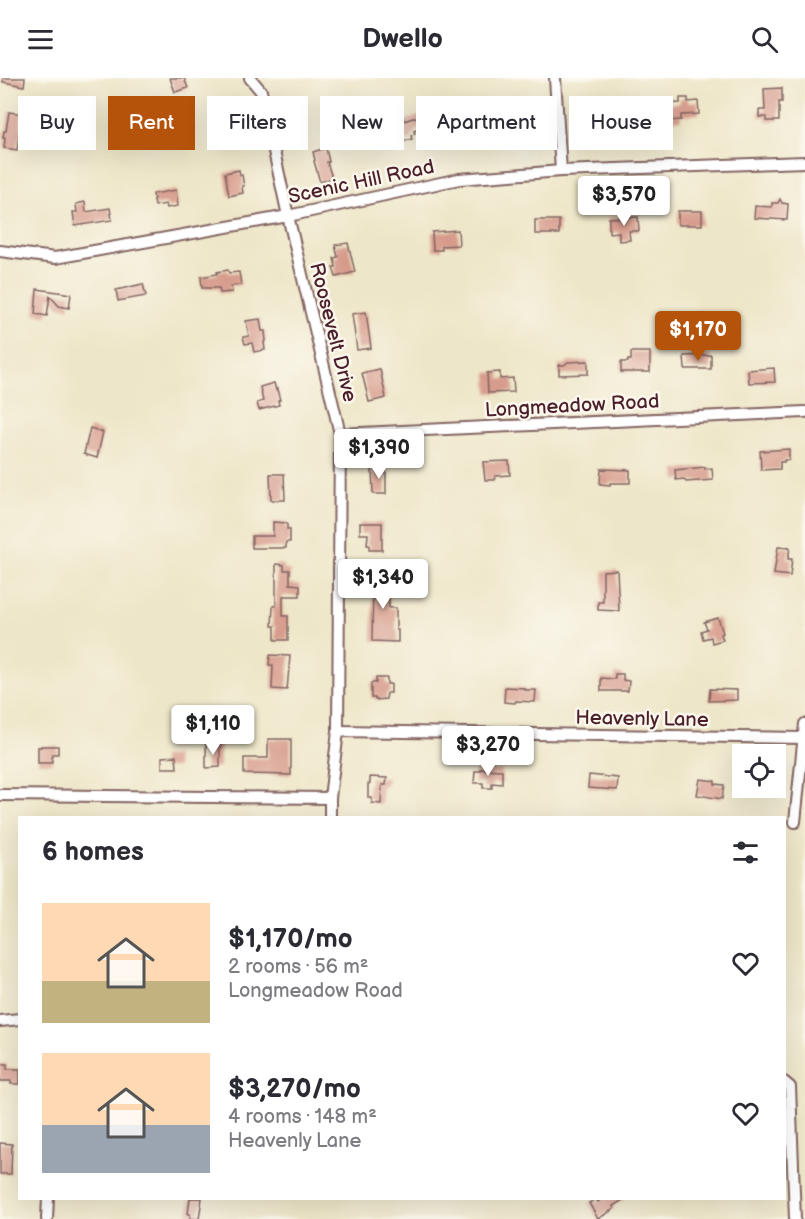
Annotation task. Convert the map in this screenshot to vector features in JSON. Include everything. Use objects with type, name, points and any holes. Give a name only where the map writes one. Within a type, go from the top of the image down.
[{"type":"street","name":"Roosevelt Drive","points":[[250,78],[261,91],[340,434],[338,731],[330,816]]},
{"type":"street","points":[[555,78],[561,171]]},
{"type":"street","name":"Scenic Hill Road","points":[[0,251],[55,258],[288,216],[459,179],[561,171],[805,162]]},
{"type":"street","name":"Longmeadow Road","points":[[340,434],[805,412]]},
{"type":"street","points":[[795,822],[802,781],[805,724]]},
{"type":"street","name":"Heavenly Lane","points":[[338,731],[803,738]]},
{"type":"street","points":[[0,795],[330,798]]},
{"type":"street","points":[[0,1021],[18,1020]]},
{"type":"street","points":[[786,1084],[790,1087],[795,1219]]},
{"type":"street","points":[[47,1219],[48,1200]]},
{"type":"building","points":[[3,78],[25,78],[24,86],[3,82]]},
{"type":"building","points":[[170,78],[184,78],[188,88],[175,92]]},
{"type":"building","points":[[782,88],[779,121],[766,121],[766,117],[759,117],[759,110],[765,110],[764,89]]},
{"type":"building","points":[[680,98],[688,98],[688,102],[698,101],[699,114],[681,115],[681,120],[673,120],[673,103],[680,103]]},
{"type":"building","points":[[9,112],[18,113],[17,150],[4,148],[5,138],[3,138],[4,131],[6,131]]},
{"type":"building","points":[[416,117],[415,134],[411,135],[412,139],[404,141],[404,121]]},
{"type":"building","points":[[326,150],[332,178],[320,182],[313,152]]},
{"type":"building","points":[[239,170],[244,186],[242,186],[243,193],[229,196],[225,173]]},
{"type":"building","points":[[176,190],[178,206],[167,208],[166,204],[155,206],[153,194]]},
{"type":"building","points":[[780,199],[782,203],[788,204],[787,220],[754,218],[755,206],[772,207],[772,203],[778,203]]},
{"type":"building","points":[[85,202],[86,212],[110,208],[112,220],[75,226],[73,212],[77,212],[76,204]]},
{"type":"building","points":[[678,211],[702,211],[702,225],[678,225]]},
{"type":"building","points":[[638,217],[639,231],[629,231],[630,240],[619,241],[619,232],[609,233],[609,218]]},
{"type":"building","points":[[535,220],[559,220],[559,234],[535,234]]},
{"type":"building","points":[[458,230],[459,245],[442,246],[442,250],[433,250],[432,232]]},
{"type":"building","points":[[348,243],[355,272],[336,277],[333,267],[336,267],[334,258],[338,257],[335,245]]},
{"type":"building","points":[[228,270],[229,273],[239,272],[241,285],[231,286],[232,292],[220,293],[219,288],[202,288],[201,277]]},
{"type":"building","points":[[143,284],[146,296],[118,301],[116,290]]},
{"type":"building","points":[[37,289],[71,294],[69,308],[59,306],[50,296],[47,316],[35,314]]},
{"type":"building","points":[[366,312],[371,348],[357,350],[352,314]]},
{"type":"building","points":[[260,319],[262,331],[265,331],[265,350],[254,352],[252,343],[245,344],[243,337],[249,336],[246,321]]},
{"type":"building","points":[[631,352],[650,352],[650,372],[621,372],[621,362],[631,360]]},
{"type":"building","points":[[711,355],[711,369],[685,369],[684,356]]},
{"type":"building","points":[[588,361],[588,374],[559,375],[559,365]]},
{"type":"building","points":[[774,368],[775,382],[749,383],[748,370]]},
{"type":"building","points":[[380,369],[386,398],[369,402],[362,373]]},
{"type":"building","points":[[500,372],[500,379],[513,378],[514,392],[488,393],[487,373]]},
{"type":"building","points":[[274,383],[280,400],[278,400],[279,405],[259,410],[257,403],[263,401],[260,387]]},
{"type":"building","points":[[90,428],[103,432],[97,458],[84,454]]},
{"type":"building","points":[[789,449],[789,460],[780,462],[780,469],[761,470],[760,451]]},
{"type":"building","points":[[509,461],[510,475],[495,476],[495,480],[485,480],[483,462]]},
{"type":"building","points":[[372,467],[386,467],[386,494],[373,494]]},
{"type":"building","points":[[705,467],[705,469],[712,468],[713,480],[686,482],[684,479],[676,480],[675,470]]},
{"type":"building","points":[[601,469],[630,470],[630,483],[600,484]]},
{"type":"building","points":[[270,474],[284,474],[285,500],[271,500]]},
{"type":"building","points":[[273,522],[287,523],[287,529],[290,529],[290,542],[286,542],[286,548],[252,548],[252,536],[273,536]]},
{"type":"building","points":[[360,523],[382,523],[382,550],[369,550],[368,534],[360,534]]},
{"type":"building","points":[[778,547],[790,548],[788,559],[792,559],[790,576],[774,574]]},
{"type":"building","points":[[276,564],[284,565],[284,570],[290,570],[290,584],[300,585],[300,596],[283,596],[283,616],[288,616],[288,640],[275,640],[275,626],[272,626],[273,606],[276,606]]},
{"type":"building","points":[[377,568],[388,568],[389,608],[396,608],[398,642],[372,641],[373,580],[375,580]]},
{"type":"building","points":[[617,570],[619,611],[598,610],[598,602],[603,602],[603,571]]},
{"type":"building","points":[[718,618],[723,640],[712,643],[711,637],[703,639],[701,631],[707,629],[704,622]]},
{"type":"building","points":[[270,655],[290,656],[287,690],[272,689],[273,665],[269,665]]},
{"type":"building","points":[[615,674],[623,674],[623,680],[629,681],[628,691],[601,691],[601,678],[615,679]]},
{"type":"building","points":[[376,678],[387,678],[387,684],[391,684],[391,693],[387,693],[386,699],[371,698],[371,683],[376,683]]},
{"type":"building","points":[[505,687],[536,690],[535,702],[504,702]]},
{"type":"building","points":[[710,689],[737,690],[737,700],[709,701]]},
{"type":"building","points":[[194,712],[205,712],[205,723],[194,723]]},
{"type":"building","points":[[268,739],[291,739],[291,775],[244,774],[244,758],[268,758]]},
{"type":"building","points":[[206,744],[220,744],[220,767],[206,768]]},
{"type":"building","points":[[58,746],[58,754],[52,754],[52,763],[38,763],[38,747]]},
{"type":"building","points":[[176,756],[177,768],[162,768],[162,757]]},
{"type":"building","points":[[480,769],[502,770],[502,784],[492,783],[492,788],[483,788],[483,783],[474,783],[475,771],[480,771]]},
{"type":"building","points":[[589,775],[618,778],[617,790],[588,788]]},
{"type":"building","points":[[370,777],[387,778],[386,785],[382,785],[381,804],[372,803],[372,798],[368,798]]},
{"type":"building","points":[[700,779],[724,785],[722,799],[697,795]]},
{"type":"building","points":[[0,1064],[7,1064],[7,1069],[18,1069],[18,1084],[11,1084],[11,1081],[0,1081]]},
{"type":"building","points":[[0,1143],[12,1144],[11,1174],[0,1174]]},
{"type":"building","points":[[190,1200],[202,1200],[199,1219],[190,1219],[190,1214],[188,1214]]},
{"type":"building","points":[[594,1200],[598,1202],[623,1200],[613,1206],[614,1209],[598,1219],[589,1203]]}]
